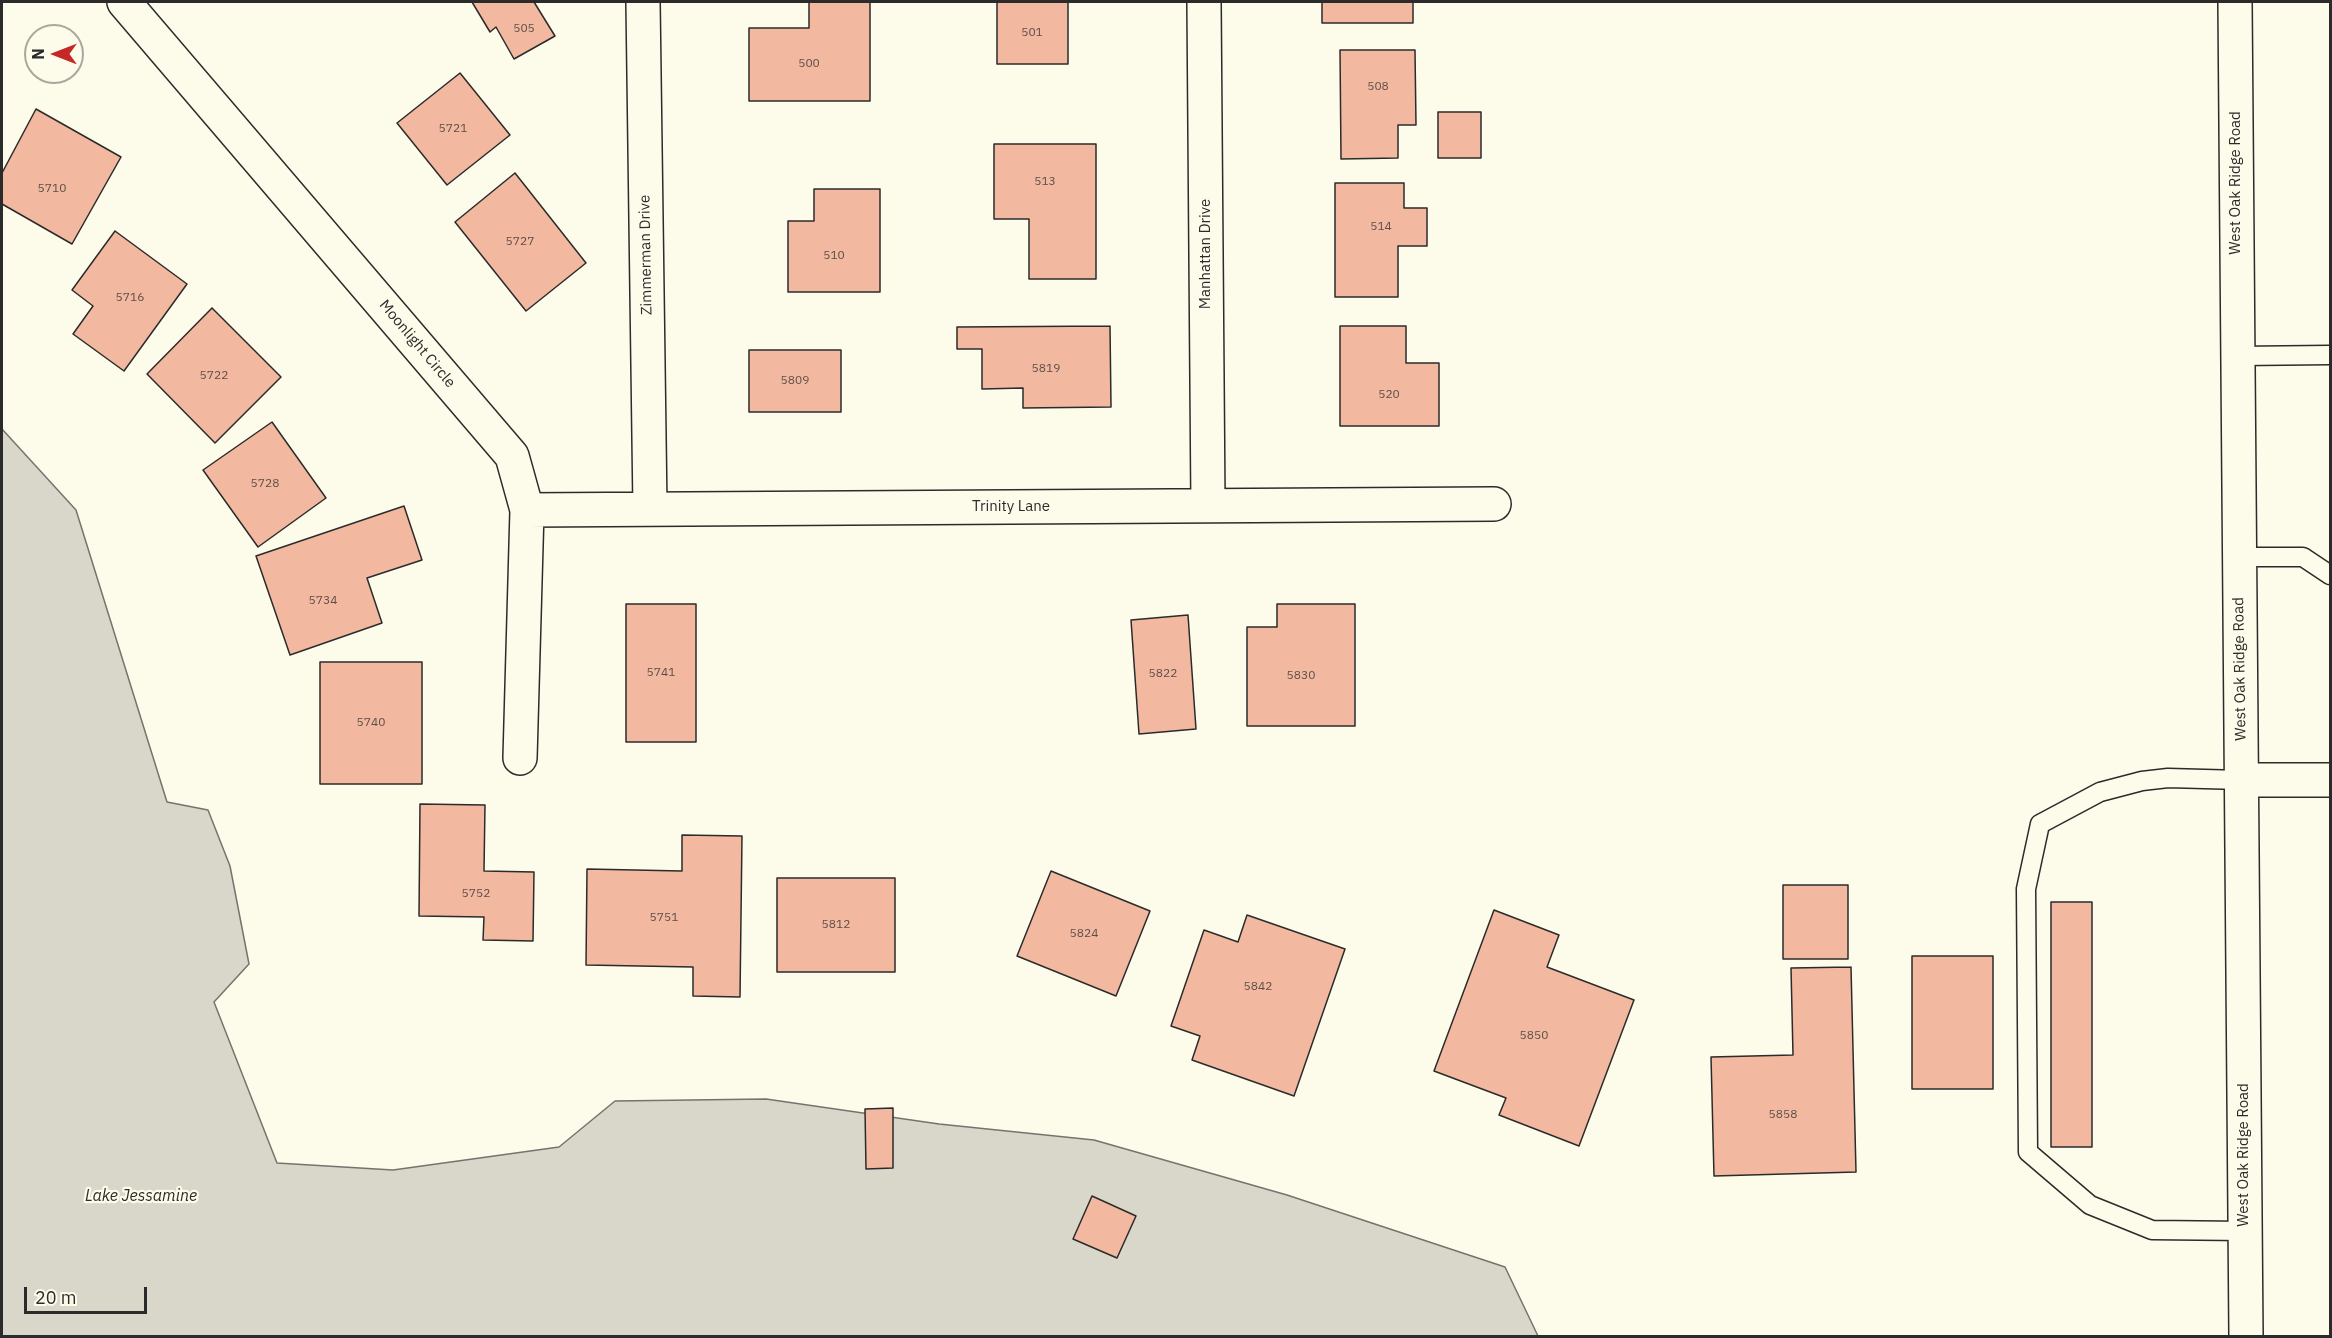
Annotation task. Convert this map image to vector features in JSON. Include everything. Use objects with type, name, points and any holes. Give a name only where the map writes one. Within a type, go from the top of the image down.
[{"type":"street","name":"Moonlight Circle","points":[[124,2],[512,456],[527,510],[520,758]]},
{"type":"street","name":"Zimmerman Drive","points":[[643,2],[650,509]]},
{"type":"street","name":"Manhattan Drive","points":[[1204,2],[1208,506]]},
{"type":"street","name":"West Oak Ridge Road","points":[[2235,2],[2246,1336]]},
{"type":"street","name":"Trinity Lane","points":[[527,510],[1494,504]]},
{"type":"street","points":[[2241,780],[2331,780]]},
{"type":"lane","points":[[2238,356],[2331,355]]},
{"type":"lane","points":[[2239,557],[2303,557],[2331,575]]},
{"type":"lane","points":[[2241,780],[2168,778],[2142,781],[2100,792],[2040,824],[2026,889],[2028,1152],[2090,1205],[2152,1230],[2245,1231]]},
{"type":"water","name":"Lake Jessamine","points":[[2,429],[76,510],[167,802],[208,810],[230,866],[249,964],[214,1002],[277,1163],[393,1170],[559,1147],[615,1101],[766,1099],[939,1124],[1094,1140],[1287,1195],[1505,1267],[1538,1336],[2,1336]]},
{"type":"building","points":[[472,2],[534,2],[555,36],[514,59],[496,27],[490,32]]},
{"type":"building","points":[[809,2],[870,2],[870,101],[749,101],[749,28],[809,28]]},
{"type":"building","points":[[997,2],[1068,2],[1068,64],[997,64]]},
{"type":"building","points":[[1322,2],[1413,2],[1413,23],[1322,23]]},
{"type":"building","points":[[1340,50],[1415,50],[1416,125],[1398,125],[1398,158],[1341,159]]},
{"type":"building","points":[[460,73],[510,135],[447,185],[397,123]]},
{"type":"building","points":[[36,109],[121,157],[72,244],[2,204],[2,173]]},
{"type":"building","points":[[1438,112],[1481,112],[1481,158],[1438,158]]},
{"type":"building","points":[[994,144],[1096,144],[1096,279],[1029,279],[1029,219],[994,219]]},
{"type":"building","points":[[515,173],[586,263],[526,311],[455,222]]},
{"type":"building","points":[[1335,183],[1404,183],[1404,208],[1427,208],[1427,246],[1398,246],[1398,297],[1335,297]]},
{"type":"building","points":[[814,189],[880,189],[880,292],[788,292],[788,221],[814,221]]},
{"type":"building","points":[[115,231],[187,284],[124,371],[73,334],[93,306],[72,290]]},
{"type":"building","points":[[212,308],[281,377],[215,443],[147,374]]},
{"type":"building","points":[[1110,326],[1111,407],[1023,408],[1023,388],[982,389],[982,349],[957,349],[957,327]]},
{"type":"building","points":[[1340,326],[1406,326],[1406,363],[1439,363],[1439,426],[1340,426]]},
{"type":"building","points":[[749,350],[841,350],[841,412],[749,412]]},
{"type":"building","points":[[272,422],[326,498],[258,547],[203,470]]},
{"type":"building","points":[[404,506],[422,560],[367,578],[382,623],[290,655],[256,556]]},
{"type":"building","points":[[626,604],[696,604],[696,742],[626,742]]},
{"type":"building","points":[[1277,604],[1355,604],[1355,726],[1247,726],[1247,627],[1277,627]]},
{"type":"building","points":[[1188,615],[1196,729],[1139,734],[1131,620]]},
{"type":"building","points":[[320,662],[422,662],[422,784],[320,784]]},
{"type":"building","points":[[420,804],[485,805],[484,871],[534,872],[533,941],[483,940],[484,917],[419,916]]},
{"type":"building","points":[[682,835],[742,836],[740,997],[693,996],[693,967],[586,965],[587,869],[682,871]]},
{"type":"building","points":[[1051,871],[1150,911],[1116,996],[1017,956]]},
{"type":"building","points":[[777,878],[895,878],[895,972],[777,972]]},
{"type":"building","points":[[1783,885],[1848,885],[1848,959],[1783,959]]},
{"type":"building","points":[[2051,902],[2092,902],[2092,1147],[2051,1147]]},
{"type":"building","points":[[1494,910],[1559,935],[1547,967],[1634,1000],[1579,1146],[1499,1115],[1506,1098],[1434,1071]]},
{"type":"building","points":[[1247,915],[1345,949],[1294,1096],[1192,1060],[1200,1036],[1171,1026],[1204,930],[1238,942]]},
{"type":"building","points":[[1912,956],[1993,956],[1993,1089],[1912,1089]]},
{"type":"building","points":[[1851,967],[1856,1172],[1714,1176],[1711,1057],[1793,1055],[1791,968]]},
{"type":"building","points":[[893,1108],[893,1168],[866,1169],[865,1109]]},
{"type":"building","points":[[1092,1196],[1136,1216],[1117,1258],[1073,1239]]}]
